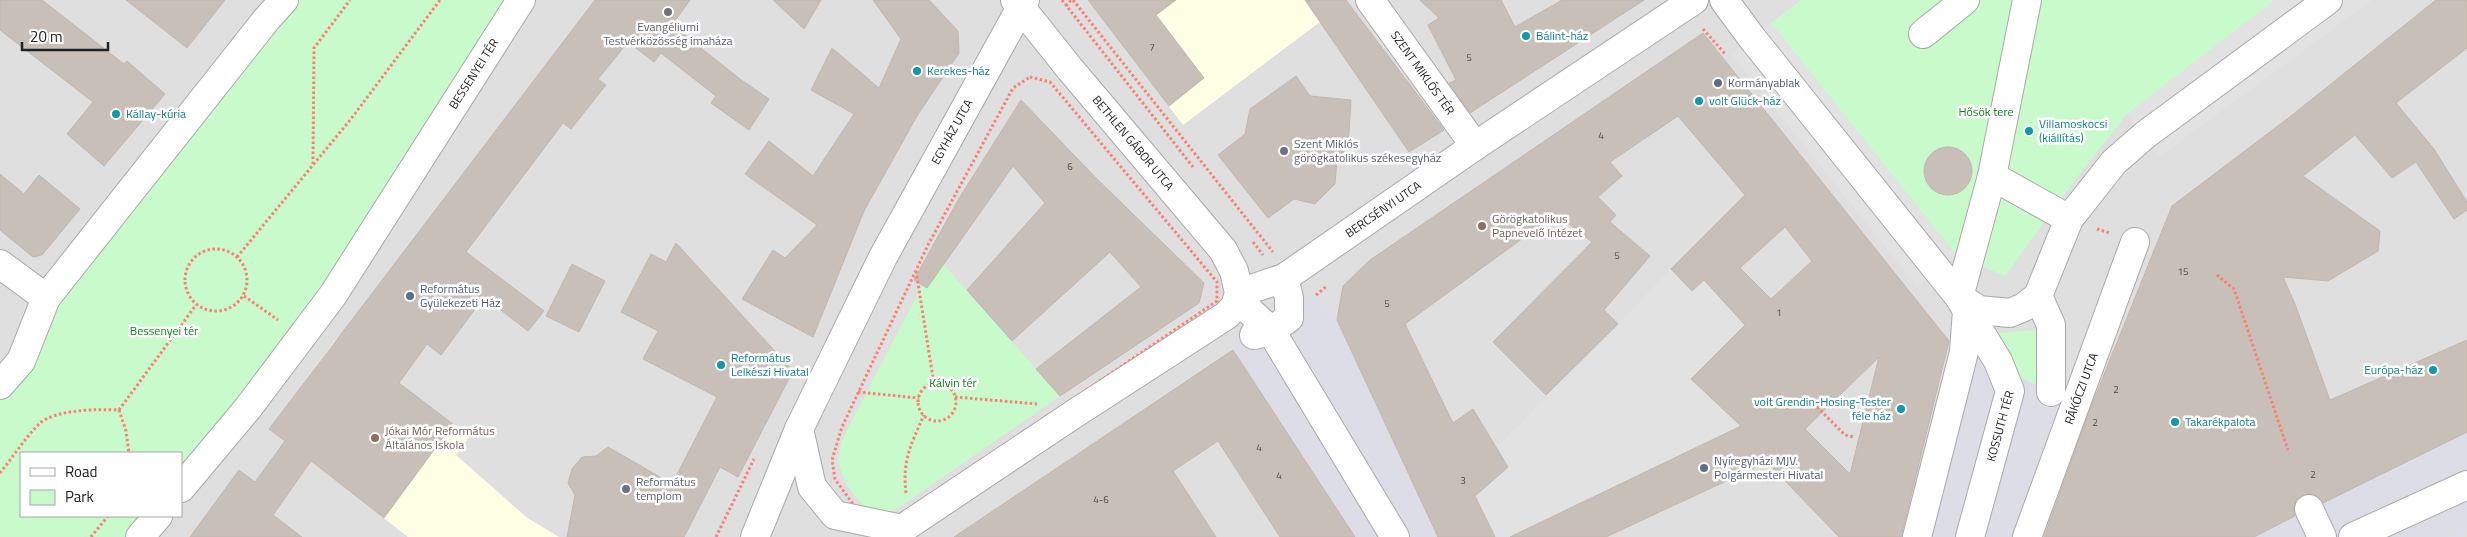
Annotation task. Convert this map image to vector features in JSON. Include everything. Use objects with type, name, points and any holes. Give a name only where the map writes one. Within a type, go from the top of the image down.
[{"type":"street","points":[[0,385],[21,361],[46,298],[266,20],[284,0]]},
{"type":"street","name":"BESSENYEI TÉR","points":[[182,487],[248,408],[333,295],[521,0]]},
{"type":"street","name":"SZENT MIKLÓS TÉR","points":[[1370,0],[1475,146]]},
{"type":"street","name":"BERCSÉNYI UTCA","points":[[1063,408],[1230,302],[1284,278],[1475,146],[1694,0]]},
{"type":"street","points":[[1724,0],[1752,38],[1963,303],[1979,310],[2010,313],[2024,307],[2038,296],[2069,220],[2114,162],[2144,135],[2328,0]]},
{"type":"street","points":[[1923,34],[1965,0]]},
{"type":"street","points":[[1917,537],[1964,352],[1963,303],[1992,176],[2027,0]]},
{"type":"street","name":"EGYHÁZ UTCA","points":[[799,429],[883,257],[967,108],[1020,2]]},
{"type":"street","name":"BETHLEN GÁBOR UTCA","points":[[1020,2],[1070,69],[1223,250],[1234,271],[1230,302]]},
{"type":"street","points":[[1992,176],[2069,220]]},
{"type":"street","name":"RÁKÓCZI UTCA","points":[[2027,537],[2135,242]]},
{"type":"street","points":[[0,264],[46,298]]},
{"type":"street","points":[[1230,302],[1240,329],[1256,336],[1271,331],[1290,318],[1289,298],[1284,278]]},
{"type":"street","points":[[2038,296],[2051,325],[2050,392]]},
{"type":"street","name":"KOSSUTH TÉR","points":[[1963,303],[1998,362],[2010,391],[1970,537]]},
{"type":"street","points":[[1271,331],[1396,537]]},
{"type":"street","points":[[799,429],[812,487],[835,515],[900,526],[1063,408]]},
{"type":"street","points":[[754,537],[799,429]]},
{"type":"street","points":[[2353,537],[2467,485]]},
{"type":"street","points":[[2309,509],[2322,537]]},
{"type":"street","points":[[140,537],[157,517]]},
{"type":"path","points":[[313,165],[314,48],[350,0]]},
{"type":"path","points":[[237,256],[351,119],[440,0]]},
{"type":"path","points":[[1062,0],[1194,168]]},
{"type":"path","points":[[1066,6],[1072,0],[1276,255],[1284,278]]},
{"type":"path","points":[[1696,32],[1704,28],[1729,59]]},
{"type":"path","points":[[900,526],[902,516],[879,518],[855,507],[835,479],[832,460],[842,427],[916,270],[1013,88]]},
{"type":"path","points":[[1249,237],[1284,278]]},
{"type":"path","points":[[218,249],[228,251],[237,256],[244,265],[247,275],[247,286],[244,296],[227,310],[217,312],[206,310],[196,305],[189,298],[184,279],[192,260],[199,254],[218,249]]},
{"type":"path","points":[[916,270],[934,384]]},
{"type":"path","points":[[2217,275],[2234,289],[2288,450]]},
{"type":"path","points":[[244,296],[302,336]]},
{"type":"path","points":[[900,526],[1063,408],[1230,302]]},
{"type":"path","points":[[119,410],[196,305]]},
{"type":"path","points":[[934,384],[948,387],[955,397],[954,409],[946,418],[934,421],[924,415],[918,404],[925,388],[934,384]]},
{"type":"path","points":[[858,392],[919,398]]},
{"type":"path","points":[[955,397],[1043,404]]},
{"type":"path","points":[[1823,404],[1818,408],[1846,435],[1854,437]]},
{"type":"path","points":[[0,473],[40,422],[66,413],[88,409],[119,410]]},
{"type":"path","points":[[119,410],[126,431],[129,452]]},
{"type":"path","points":[[900,526],[907,453],[924,415]]},
{"type":"path","points":[[91,537],[107,517]]},
{"type":"shaded area","points":[[0,0],[2467,0],[2467,537],[0,537]]},
{"type":"shaded area","points":[[1088,0],[1305,0],[1320,22],[1183,125]]},
{"type":"shaded area","points":[[2275,0],[2372,0],[2159,157],[2127,114]]},
{"type":"shaded area","points":[[1771,23],[1957,256],[1917,286],[1731,54]]},
{"type":"shaded area","points":[[1671,269],[1692,291],[1704,280],[1745,325],[1741,426],[1510,537],[1495,537],[1475,496],[1508,467],[1497,447]]},
{"type":"shaded area","points":[[1317,294],[1337,320],[1438,537],[1355,537],[1233,350],[1241,329],[1256,317],[1289,298]]},
{"type":"shaded area","name":"Jókai Mór Református Általános Iskola","points":[[337,338],[470,436],[456,455],[526,517],[559,537],[408,537],[269,429]]},
{"type":"shaded area","points":[[1953,346],[2090,410],[2039,537],[1901,537]]},
{"type":"shaded area","points":[[2467,432],[2467,530],[2455,537],[2254,537]]},
{"type":"green space","name":"Bessenyei tér","points":[[284,0],[521,0],[333,295],[182,487],[182,452],[20,452],[20,517],[157,517],[140,537],[0,537],[0,385],[46,298]]},
{"type":"green space","name":"Hősök tere","points":[[1801,0],[2275,0],[2127,114],[2075,180],[2005,276],[1957,256],[1771,23]]},
{"type":"green space","name":"Kálvin tér","points":[[937,257],[1060,396],[900,506],[882,513],[875,512],[860,502],[844,478],[839,460],[842,440]]},
{"type":"green space","points":[[2039,330],[2036,385],[2009,373],[1998,333]]},
{"type":"building","points":[[0,0],[42,0],[124,64],[127,61],[165,94],[104,166],[67,134],[93,102],[0,30]]},
{"type":"building","points":[[126,0],[225,0],[187,48]]},
{"type":"building","points":[[595,0],[690,0],[672,25],[740,79],[769,99],[749,130],[711,103],[716,96],[661,53],[654,62],[628,42],[598,79],[606,85],[571,129],[563,123],[466,252],[544,311],[528,331],[484,297],[441,355],[427,344],[399,383],[453,424],[384,518],[311,461],[273,515],[302,537],[190,537],[239,470],[255,482],[285,441],[269,429]]},
{"type":"building","points":[[773,0],[821,0],[804,29]]},
{"type":"building","points":[[873,0],[929,0],[958,31],[959,53],[917,116],[864,211],[813,337],[742,299],[773,250],[785,258],[817,225],[745,174],[769,141],[813,176],[854,114],[811,90],[832,48],[879,88],[901,39]]},
{"type":"building","points":[[1088,0],[1176,0],[1156,15],[1204,78],[1169,106]]},
{"type":"building","points":[[1305,0],[1346,0],[1444,130],[1409,152]]},
{"type":"building","points":[[1420,0],[1501,0],[1515,27],[1562,0],[1644,0],[1470,113],[1449,83],[1456,80],[1428,25],[1439,18]]},
{"type":"building","points":[[2436,0],[2467,0],[2467,48],[2396,103],[2434,149],[2467,202],[2467,210],[2454,219],[2416,162],[2392,178],[2355,135],[2303,176],[2380,231],[2378,251],[2328,281],[2283,277],[2295,304],[2330,400],[2467,340],[2467,432],[2323,503],[2318,497],[2311,494],[2302,495],[2296,500],[2294,507],[2295,516],[2254,537],[2044,537],[2089,412],[2172,206],[2291,116]]},
{"type":"building","points":[[1703,33],[1949,341],[1901,537],[1839,537],[1767,462],[1606,537],[1510,537],[1741,426],[1691,379],[1745,325],[1704,280],[1692,291],[1671,269],[1745,195],[1678,116],[1610,162],[1622,176],[1598,197],[1616,215],[1610,222],[1650,256],[1604,310],[1618,324],[1546,395],[1493,342],[1592,242],[1556,214],[1405,324],[1453,423],[1473,409],[1508,467],[1475,496],[1495,537],[1438,537],[1337,320],[1343,286],[1370,260]],"holes":[[[1785,227],[1812,261],[1771,299],[1740,268]],[[1879,357],[1850,474],[1805,429]]]},
{"type":"building","name":"Szent Miklós görögkatolikus székesegyház","points":[[1296,76],[1310,96],[1351,100],[1348,147],[1337,159],[1335,184],[1315,204],[1294,199],[1268,218],[1218,155],[1245,134],[1250,109]]},
{"type":"building","points":[[1021,100],[1096,178],[1204,283],[1199,303],[1060,396],[1036,369],[1141,287],[1110,252],[1012,341],[967,290],[1045,203],[1013,166],[927,288],[914,280],[958,200]]},
{"type":"building","points":[[1948,147],[1957,149],[1965,154],[1970,162],[1972,171],[1970,180],[1965,188],[1957,193],[1948,195],[1939,193],[1931,188],[1926,180],[1924,171],[1926,162],[1931,154],[1939,149]]},
{"type":"building","points":[[0,174],[24,194],[39,175],[80,209],[42,255],[33,257],[0,230]]},
{"type":"building","name":"Református Lelkészi Hivatal","points":[[676,243],[793,371],[738,477],[720,467],[684,537],[567,537],[575,495],[568,483],[572,469],[582,457],[596,456],[608,447],[672,484],[717,397],[643,359],[658,331],[621,312],[651,254],[666,262]]},
{"type":"building","points":[[572,264],[605,281],[579,332],[546,316]]},
{"type":"building","points":[[1233,350],[1355,537],[1280,537],[1218,441],[1173,471],[1216,537],[954,537]]},
{"type":"place","name":"Evangéliumi Testvérközösség imaháza","points":[[668,12]]},
{"type":"place","name":"Bálint-ház","points":[[1526,36]]},
{"type":"place","name":"Kerekes-ház","points":[[917,71]]},
{"type":"place","name":"Kormányablak","points":[[1718,83]]},
{"type":"place","name":"volt Glück-ház","points":[[1699,101]]},
{"type":"place","name":"Kállay-kúria","points":[[116,114]]},
{"type":"place","name":"Villamoskocsi (kiállítás)","points":[[2029,131]]},
{"type":"place","name":"Szent Miklós görögkatolikus székesegyház","points":[[1284,151]]},
{"type":"place","name":"Görögkatolikus Papnevelő Intézet","points":[[1482,226]]},
{"type":"place","name":"Református Gyülekezeti Ház","points":[[410,296]]},
{"type":"place","name":"Református Lelkészi Hivatal","points":[[721,365]]},
{"type":"place","name":"Európa-ház","points":[[2433,370]]},
{"type":"place","name":"volt Grendin-Hosing-Tester féle ház","points":[[1901,409]]},
{"type":"place","name":"Takarékpalota","points":[[2175,422]]},
{"type":"place","name":"Jókai Mór Református Általános Iskola","points":[[375,438]]},
{"type":"place","name":"Nyíregyházi MJV. Polgármesteri Hivatal","points":[[1704,468]]},
{"type":"place","name":"Református templom","points":[[626,489]]}]
